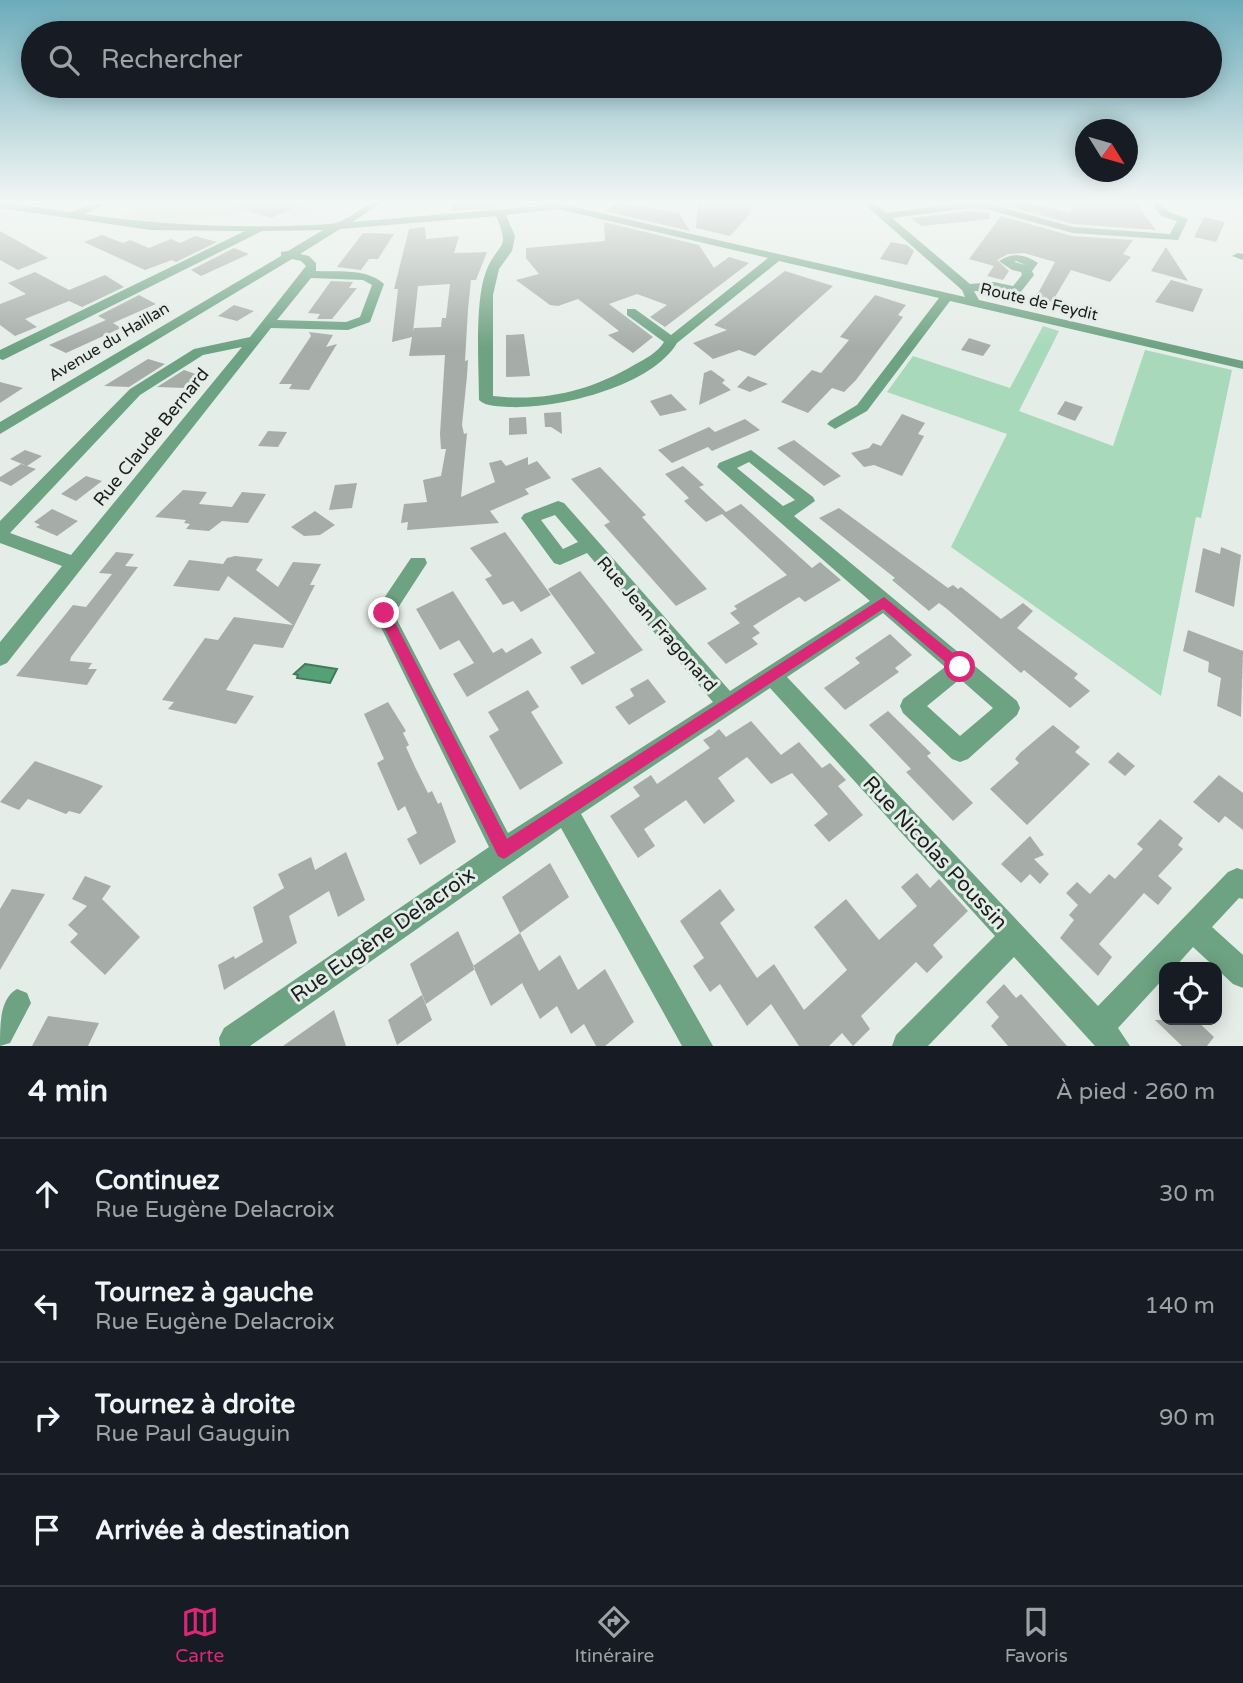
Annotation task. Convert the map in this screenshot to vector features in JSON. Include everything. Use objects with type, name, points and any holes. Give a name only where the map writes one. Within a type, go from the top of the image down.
[{"type":"street","points":[[0,354],[3,356],[213,251]]},
{"type":"street","name":"Avenue du Haillan","points":[[0,429],[294,251]]},
{"type":"street","points":[[506,251],[493,269],[486,295],[486,400],[513,404],[585,396],[636,370],[668,350],[671,341],[776,257]]},
{"type":"street","name":"Route de Feydit","points":[[750,251],[1243,365]]},
{"type":"street","points":[[924,251],[967,288],[974,303]]},
{"type":"street","points":[[289,254],[311,262],[312,268],[307,274]]},
{"type":"street","points":[[967,288],[994,286],[1016,290],[1028,275],[1025,269]]},
{"type":"street","points":[[267,324],[348,326],[366,319],[377,284],[366,277],[307,274]]},
{"type":"street","name":"Rue Claude Bernard","points":[[0,657],[307,274]]},
{"type":"street","points":[[835,424],[862,408],[946,297]]},
{"type":"street","points":[[631,312],[671,341]]},
{"type":"street","points":[[75,564],[0,534],[135,391],[199,352],[254,340]]},
{"type":"street","points":[[781,515],[960,667]]},
{"type":"street","name":"Rue Jean Fragonard","points":[[588,545],[726,702]]},
{"type":"street","points":[[418,563],[384,613],[504,851]]},
{"type":"street","name":"Rue Eugène Delacroix","points":[[234,1042],[504,851],[566,812],[726,702],[773,676],[884,602]]},
{"type":"street","name":"Rue Nicolas Poussin","points":[[773,676],[1106,1037],[1191,927],[1237,881],[1243,886]]},
{"type":"street","points":[[566,812],[698,1046]]},
{"type":"street","points":[[1191,927],[1243,974]]},
{"type":"street","points":[[907,1046],[1013,938]]},
{"type":"street","points":[[0,1033],[18,1003]]},
{"type":"shaded area","points":[[1043,326],[1059,331],[1019,411],[1113,446],[1145,350],[1232,370],[1201,518],[1196,517],[1161,696],[951,547],[1007,434],[887,392],[913,356],[1010,388]]},
{"type":"shaded area","points":[[305,664],[337,669],[330,683],[297,678],[298,675],[294,674]]},
{"type":"building","points":[[0,251],[35,251],[48,258],[18,270],[0,260]]},
{"type":"building","points":[[103,251],[199,251],[176,262],[172,260],[145,270]]},
{"type":"building","points":[[229,251],[249,254],[201,276],[191,270]]},
{"type":"building","points":[[349,251],[383,251],[378,259],[369,259],[361,270],[337,267]]},
{"type":"building","points":[[404,251],[487,252],[476,280],[471,280],[462,425],[464,434],[467,433],[461,497],[495,482],[489,463],[501,460],[506,466],[528,457],[528,465],[537,461],[551,478],[525,489],[529,494],[490,511],[499,523],[407,530],[408,522],[401,523],[404,504],[427,502],[423,480],[441,476],[446,449],[441,449],[440,434],[445,355],[409,356],[412,337],[392,342],[398,289],[394,289]],"holes":[[[450,284],[446,318],[442,318],[441,327],[414,328],[413,332],[418,286]]]},
{"type":"building","points":[[526,251],[703,251],[714,268],[729,257],[749,263],[665,327],[650,317],[667,305],[637,294],[609,304],[653,337],[633,353],[608,335],[619,331],[578,299],[558,306],[550,305],[516,280],[539,274],[526,258]]},
{"type":"building","points":[[885,251],[914,251],[907,265],[880,259]]},
{"type":"building","points":[[975,251],[1125,251],[1123,254],[1131,257],[1110,282],[1071,270],[1052,302],[1036,297],[1055,262],[1024,253],[1008,254],[997,260],[1009,271],[1003,280],[987,276],[994,266],[969,259]]},
{"type":"building","points":[[1164,251],[1168,251],[1188,281],[1151,271]]},
{"type":"building","points":[[785,271],[833,286],[755,356],[739,350],[713,359],[693,343],[727,330],[714,325]]},
{"type":"building","points":[[35,272],[69,290],[105,275],[124,287],[82,307],[69,301],[25,319],[37,327],[15,336],[0,325],[0,304],[26,294],[8,283]]},
{"type":"building","points":[[1171,280],[1203,289],[1193,312],[1155,302]]},
{"type":"building","points":[[331,281],[353,282],[349,288],[357,288],[332,319],[317,319],[320,314],[308,313]]},
{"type":"building","points":[[139,295],[156,304],[113,323],[121,328],[66,353],[49,345],[106,320],[98,316]]},
{"type":"building","points":[[875,295],[906,305],[898,315],[903,317],[856,380],[844,392],[832,388],[808,413],[781,402],[812,370],[821,373],[849,340],[840,337]]},
{"type":"building","points":[[234,305],[254,311],[237,321],[218,316]]},
{"type":"building","points":[[309,332],[333,335],[326,347],[337,344],[309,390],[289,389],[292,384],[279,384],[311,336]]},
{"type":"building","points":[[524,334],[530,376],[506,377],[506,335]]},
{"type":"building","points":[[969,338],[991,345],[983,356],[961,350]]},
{"type":"building","points":[[148,359],[165,364],[129,387],[104,386]]},
{"type":"building","points":[[184,370],[201,376],[185,388],[157,387]]},
{"type":"building","points":[[711,370],[725,380],[722,383],[731,390],[699,405],[704,373]]},
{"type":"building","points":[[748,376],[768,384],[750,392],[737,387]]},
{"type":"building","points":[[0,382],[23,388],[0,403]]},
{"type":"building","points":[[671,394],[687,410],[660,416],[650,401]]},
{"type":"building","points":[[1065,401],[1083,407],[1075,421],[1057,414]]},
{"type":"building","points":[[561,412],[562,434],[551,427],[545,427],[544,413]]},
{"type":"building","points":[[902,414],[925,423],[918,434],[924,436],[902,476],[874,465],[864,467],[851,453],[869,448],[873,443],[881,446]]},
{"type":"building","points":[[526,417],[527,434],[509,435],[509,418]]},
{"type":"building","points":[[745,419],[760,430],[712,451],[708,447],[672,463],[658,450],[709,427],[715,432]]},
{"type":"building","points":[[268,431],[287,432],[278,447],[258,446]]},
{"type":"building","points":[[794,440],[841,476],[824,486],[777,448]]},
{"type":"building","points":[[25,450],[42,456],[27,466],[10,459]]},
{"type":"building","points":[[21,464],[36,469],[11,486],[0,481],[0,477]]},
{"type":"building","points":[[683,466],[704,485],[699,487],[726,512],[741,504],[812,568],[820,562],[841,580],[805,602],[799,597],[753,626],[760,633],[752,638],[758,644],[726,664],[707,643],[740,623],[730,613],[737,609],[734,606],[787,575],[722,514],[706,522],[684,501],[689,498],[665,474]]},
{"type":"building","points":[[600,467],[646,515],[642,517],[707,589],[676,606],[604,525],[610,522],[571,479]]},
{"type":"building","points":[[86,476],[102,481],[76,501],[61,494]]},
{"type":"building","points":[[357,483],[352,508],[329,510],[335,485]]},
{"type":"building","points":[[183,490],[207,492],[199,504],[232,507],[242,492],[266,494],[248,523],[222,521],[209,531],[186,529],[190,524],[184,523],[186,520],[155,517]]},
{"type":"building","points":[[839,508],[948,588],[953,585],[958,589],[961,587],[1001,619],[1023,603],[1033,611],[1017,628],[1078,674],[1074,678],[1090,691],[1070,708],[1024,670],[1021,673],[939,603],[929,611],[892,580],[895,578],[819,518]]},
{"type":"building","points":[[52,509],[78,521],[57,536],[36,527],[40,525],[34,522]]},
{"type":"building","points":[[315,511],[335,525],[320,535],[304,536],[291,527]]},
{"type":"building","points":[[505,532],[551,595],[521,612],[513,601],[503,605],[485,579],[492,576],[470,548]]},
{"type":"building","points":[[1221,547],[1241,555],[1234,607],[1195,592],[1203,548],[1220,554]]},
{"type":"building","points":[[116,552],[134,554],[125,566],[138,567],[71,657],[70,661],[92,663],[88,669],[97,669],[87,685],[16,676],[73,605],[86,607],[112,574],[99,573]]},
{"type":"building","points":[[235,556],[263,559],[256,570],[278,587],[293,562],[321,564],[310,585],[315,585],[283,648],[254,644],[226,690],[254,696],[236,724],[168,709],[174,702],[162,700],[205,638],[218,640],[234,617],[293,625],[228,576],[219,591],[173,586],[189,560],[223,564],[227,558]]},
{"type":"building","points":[[580,571],[643,650],[582,685],[570,667],[595,653],[548,589]]},
{"type":"building","points":[[453,591],[493,653],[502,648],[506,653],[532,638],[542,653],[467,697],[453,674],[474,663],[459,640],[440,650],[416,609]]},
{"type":"building","points":[[1188,630],[1243,651],[1241,717],[1217,706],[1221,678],[1208,672],[1209,662],[1183,651]]},
{"type":"building","points":[[890,634],[912,655],[895,668],[899,672],[845,710],[824,688],[860,663],[855,658]]},
{"type":"building","points":[[648,679],[666,702],[629,725],[615,707],[634,696],[630,689]]},
{"type":"building","points":[[528,690],[539,707],[531,712],[563,763],[520,790],[489,736],[499,730],[488,712]]},
{"type":"building","points":[[388,702],[406,731],[403,733],[409,745],[406,747],[416,769],[428,793],[432,791],[438,804],[441,802],[456,842],[420,865],[407,839],[417,833],[405,806],[398,811],[377,763],[384,759],[364,714]]},
{"type":"building","points":[[888,711],[931,753],[927,756],[973,803],[953,821],[906,772],[911,769],[869,725]]},
{"type":"building","points":[[751,721],[781,755],[799,742],[822,768],[830,763],[846,780],[838,786],[863,815],[829,842],[814,825],[828,814],[792,773],[771,784],[747,757],[718,778],[735,801],[704,824],[686,800],[644,829],[655,846],[638,858],[610,816],[640,796],[633,787],[651,775],[657,784],[710,748],[703,740],[719,729],[726,737]]},
{"type":"building","points":[[1053,725],[1080,747],[1075,752],[1090,764],[1027,825],[990,789],[1019,763],[1015,759],[1020,753]]},
{"type":"building","points":[[1118,752],[1135,766],[1125,776],[1108,762]]},
{"type":"building","points":[[35,761],[103,786],[80,814],[69,811],[66,814],[28,799],[19,810],[0,802]]},
{"type":"building","points":[[1219,775],[1243,793],[1243,830],[1225,816],[1219,823],[1193,802]]},
{"type":"building","points":[[1160,819],[1183,838],[1178,845],[1183,849],[1158,876],[1172,888],[1158,905],[1144,893],[1099,944],[1112,957],[1098,976],[1060,938],[1074,920],[1069,915],[1078,905],[1066,893],[1077,882],[1090,894],[1109,874],[1115,879],[1143,849],[1137,844]]},
{"type":"building","points":[[1030,836],[1044,855],[1034,859],[1049,874],[1040,884],[1030,874],[1021,883],[1001,864]]},
{"type":"building","points":[[346,852],[365,900],[338,917],[329,891],[289,916],[297,943],[224,990],[218,965],[234,956],[235,959],[263,942],[253,907],[284,888],[278,874],[311,857],[315,870]]},
{"type":"building","points":[[550,863],[569,897],[520,933],[502,897]]},
{"type":"building","points":[[917,873],[930,888],[939,879],[968,911],[933,945],[943,957],[927,973],[916,962],[861,1016],[870,1029],[853,1046],[842,1033],[829,1046],[799,1046],[771,1004],[747,1026],[720,984],[710,992],[693,966],[704,958],[680,921],[720,889],[735,910],[720,923],[757,978],[774,964],[804,1010],[847,970],[814,927],[846,899],[879,940],[917,906],[901,887]]},
{"type":"building","points":[[85,876],[111,886],[102,899],[140,937],[105,975],[70,942],[78,934],[68,925],[87,906],[72,899]]},
{"type":"building","points":[[12,889],[45,894],[0,970],[0,909]]},
{"type":"building","points":[[458,931],[475,969],[426,1004],[410,964]]},
{"type":"building","points":[[520,933],[539,971],[560,955],[578,990],[605,969],[634,1022],[605,1046],[596,1046],[584,1024],[571,1034],[557,1006],[540,1019],[522,983],[491,1006],[473,966]]},
{"type":"building","points":[[1004,984],[1016,998],[1021,994],[1067,1046],[1008,1046],[991,1026],[999,1017],[986,1002]]},
{"type":"building","points":[[422,995],[432,1020],[397,1045],[388,1020]]},
{"type":"building","points":[[334,1010],[346,1046],[283,1046]]},
{"type":"building","points":[[48,1016],[99,1023],[88,1046],[32,1046]]},
{"type":"building","points":[[1160,1025],[1201,1025],[1214,1037],[1207,1046],[1182,1046]]},
{"type":"route","points":[[384,613],[504,851],[566,812],[726,702],[773,676],[884,602],[960,667]]}]
